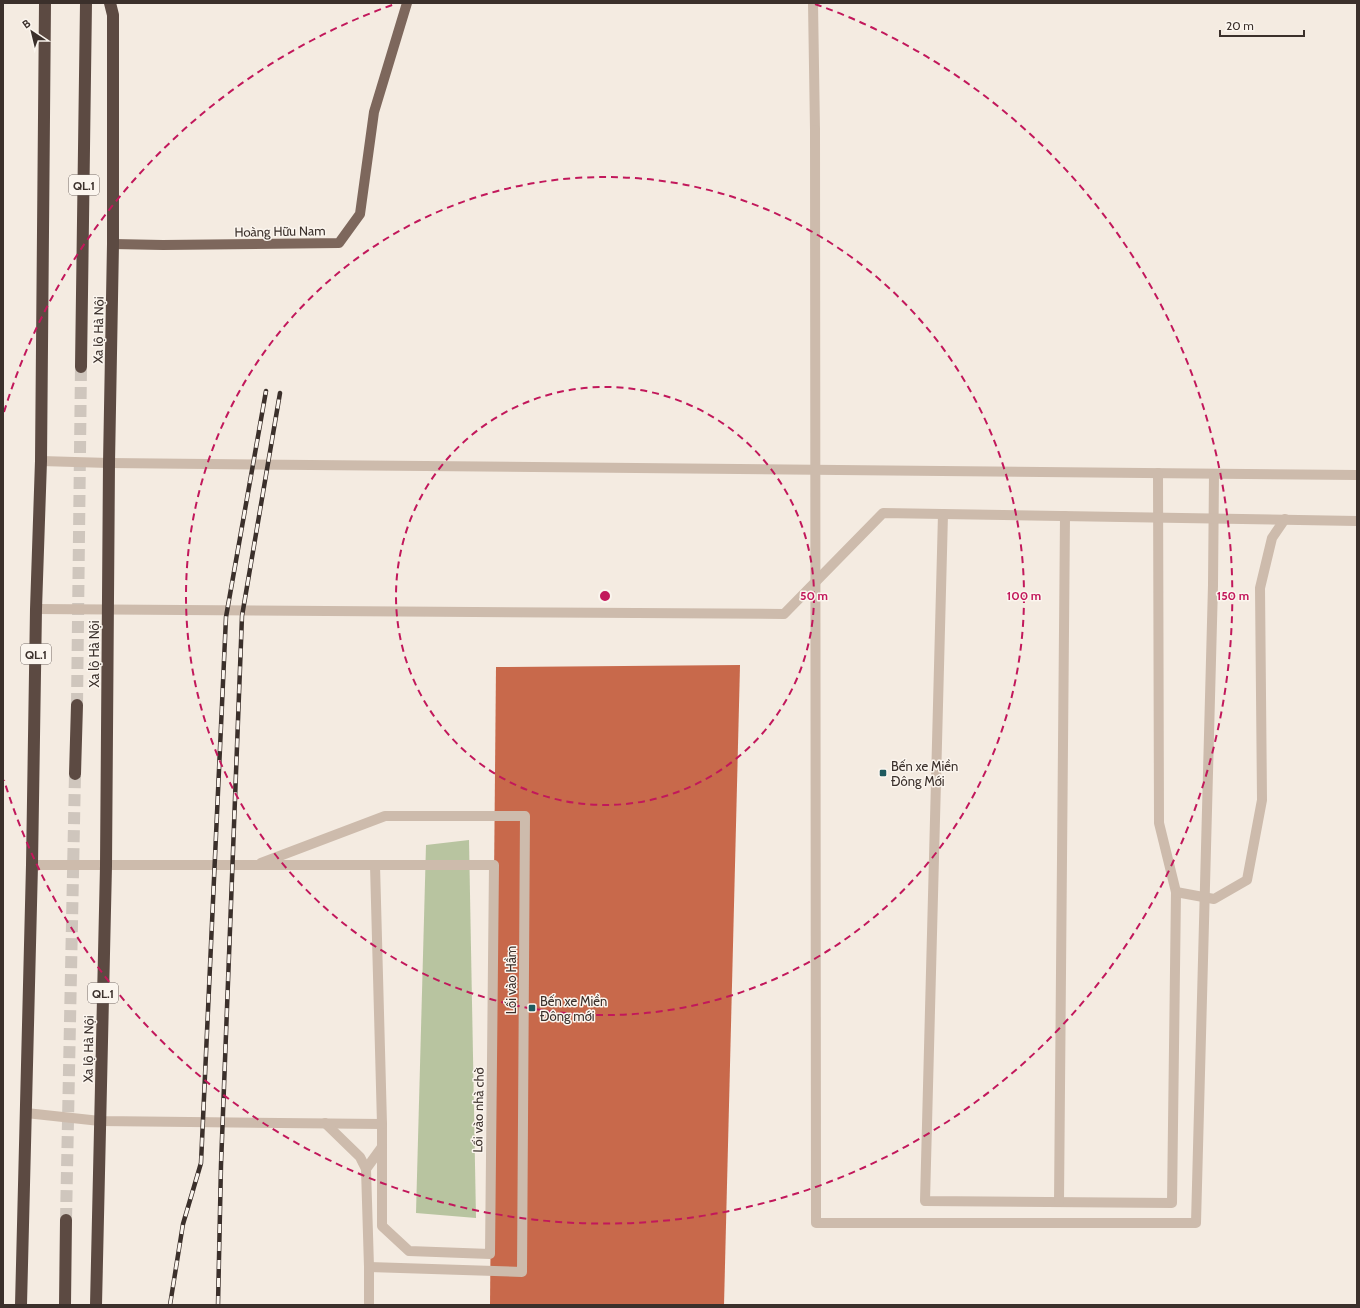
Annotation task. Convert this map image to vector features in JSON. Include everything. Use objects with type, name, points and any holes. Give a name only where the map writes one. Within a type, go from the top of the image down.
[{"type":"highway","name":"QL.1","points":[[22,1305],[36,609],[41,461],[45,3]]},
{"type":"highway","name":"QL.1","points":[[81,367],[86,3]]},
{"type":"highway","name":"Xa lộ Hà Nội","points":[[96,1305],[106,866],[109,463],[113,244],[113,15],[110,3]]},
{"type":"highway","points":[[75,774],[77,705]]},
{"type":"highway","points":[[65,1305],[66,1220]]},
{"type":"main road","name":"Hoàng Hữu Nam","points":[[113,244],[163,245],[339,243],[360,214],[374,112],[407,3]]},
{"type":"street","points":[[813,3],[815,130],[816,1223],[1196,1223],[1213,585],[1214,474]]},
{"type":"street","points":[[41,461],[109,463],[1357,475]]},
{"type":"street","points":[[943,514],[925,1201],[1172,1203],[1176,892],[1159,823],[1158,473]]},
{"type":"street","points":[[36,609],[108,611],[784,614],[883,513],[1357,521]]},
{"type":"street","points":[[1058,1202],[1065,516]]},
{"type":"street","points":[[1176,892],[1214,899],[1247,880],[1262,800],[1260,588],[1272,538],[1285,519]]},
{"type":"street","name":"Lối vào Hầm","points":[[254,865],[385,816],[525,816],[522,1272],[369,1267]]},
{"type":"street","name":"Lối vào nhà chờ","points":[[494,864],[490,1254],[409,1251],[382,1226],[382,1124],[375,865],[494,864]]},
{"type":"street","points":[[32,865],[375,865]]},
{"type":"street","points":[[26,1113],[100,1121],[382,1124]]},
{"type":"street","points":[[325,1123],[360,1158],[366,1169],[369,1267],[368,1305]]},
{"type":"street","points":[[366,1169],[382,1147]]},
{"type":"green space","points":[[469,840],[476,1218],[416,1213],[426,845]]},
{"type":"building","points":[[740,665],[724,1305],[490,1305],[496,667]]},
{"type":"tunnel","points":[[77,705],[81,367]]},
{"type":"tunnel","points":[[66,1220],[75,774]]},
{"type":"railway","points":[[170,1305],[183,1224],[201,1163],[226,617],[266,391]]},
{"type":"railway","points":[[218,1305],[221,1165],[242,616],[280,393]]},
{"type":"place","name":"Bến xe Miền Đông Mới","points":[[883,773]]},
{"type":"place","name":"Bến xe Miền Đông mới","points":[[532,1008]]}]
